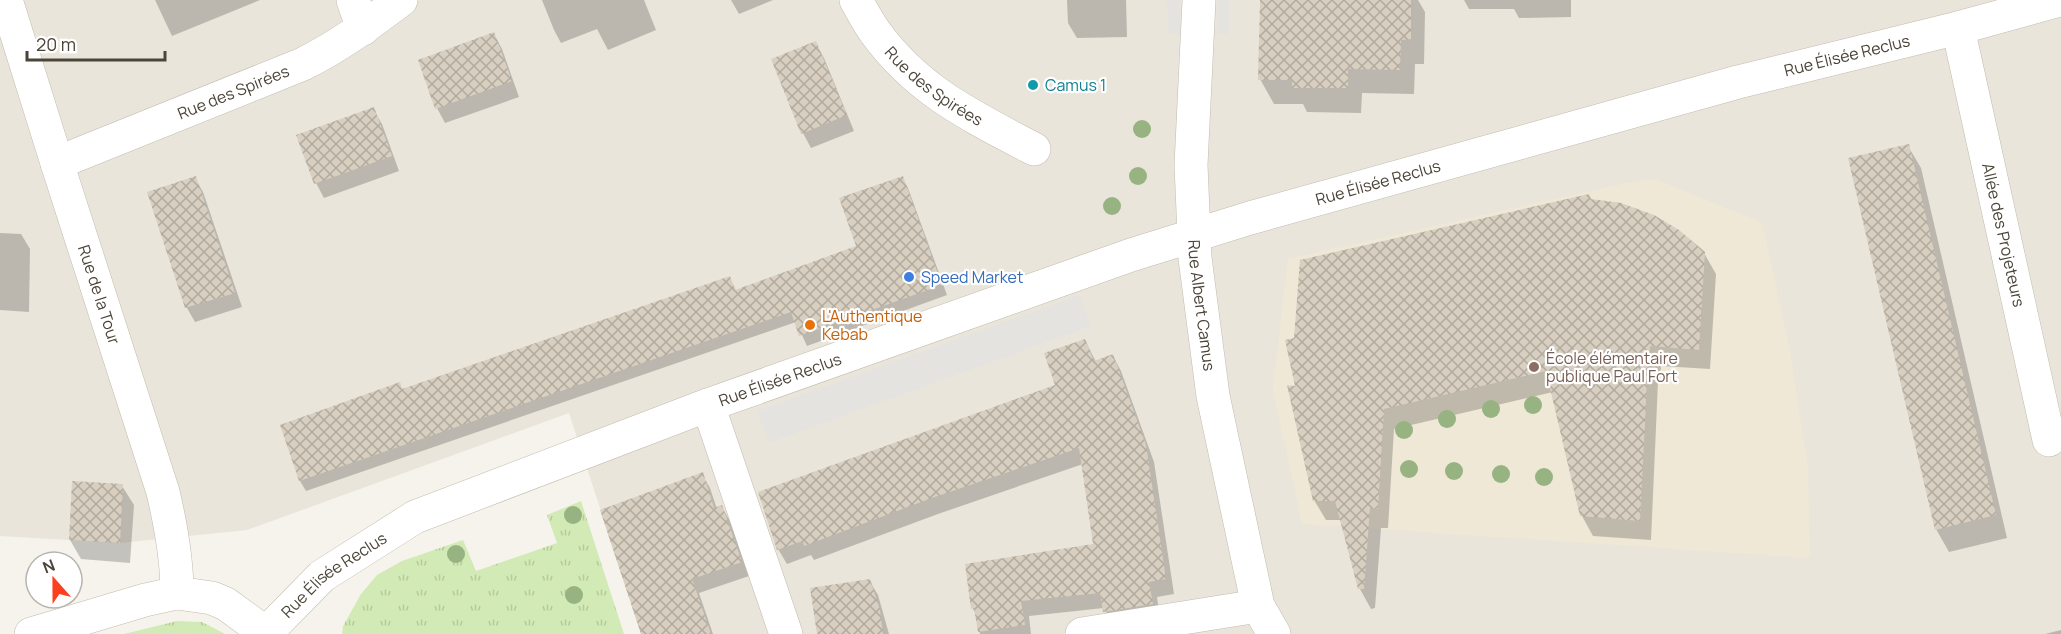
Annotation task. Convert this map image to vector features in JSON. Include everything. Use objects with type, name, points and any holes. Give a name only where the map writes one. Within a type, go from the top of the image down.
[{"type":"street","name":"Rue de la Tour","points":[[6,0],[10,44],[57,164],[163,492],[173,531],[177,562],[177,593]]},
{"type":"street","name":"Rue des Spirées","points":[[57,164],[303,64],[335,47],[358,15],[401,0]]},
{"type":"street","name":"Rue des Spirées","points":[[856,0],[873,30],[893,55],[939,96],[964,112],[1034,148]]},
{"type":"street","name":"Rue Albert Camus","points":[[1199,0],[1191,165],[1193,235],[1213,396],[1255,620],[1274,634]]},
{"type":"street","name":"Rue Élisée Reclus","points":[[266,634],[322,576],[415,517],[708,405],[1131,255],[1193,235],[1738,82],[1958,28],[2060,0]]},
{"type":"street","name":"Allée des Projeteurs","points":[[1958,28],[2049,440]]},
{"type":"street","name":"Rue Élisée Reclus","points":[[708,405],[786,634]]},
{"type":"street","points":[[31,634],[145,600],[177,593],[212,598],[226,604],[266,634]]},
{"type":"street","points":[[1082,634],[1255,620]]},
{"type":"shaded area","points":[[0,0],[2061,0],[2061,634],[641,634],[569,413],[247,530],[120,543],[0,536]]},
{"type":"shaded area","points":[[1167,0],[1180,0],[1181,34],[1168,34]]},
{"type":"shaded area","points":[[1218,0],[1229,0],[1229,34],[1218,34]]},
{"type":"shaded area","name":"École élémentaire publique Paul Fort","points":[[1655,179],[1762,223],[1789,346],[1808,468],[1810,558],[1302,524],[1273,389],[1288,259],[1622,184]]},
{"type":"shaded area","points":[[1080,295],[1091,326],[769,443],[757,411]]},
{"type":"green space","points":[[581,501],[624,634],[342,634],[343,626],[361,594],[377,575],[402,561],[463,540],[476,571],[557,543],[547,515]]},
{"type":"green space","points":[[177,621],[202,622],[225,634],[124,634]]},
{"type":"building","points":[[1260,0],[1411,0],[1411,39],[1401,40],[1400,70],[1348,69],[1348,88],[1292,88],[1292,80],[1258,80]]},
{"type":"building","points":[[494,32],[512,81],[435,109],[418,60]]},
{"type":"building","points":[[816,41],[847,115],[801,134],[771,59]]},
{"type":"building","points":[[374,107],[392,156],[314,184],[296,135]]},
{"type":"building","points":[[1909,144],[1996,515],[1935,530],[1848,158]]},
{"type":"building","points":[[196,176],[235,293],[185,308],[147,192]]},
{"type":"building","points":[[903,176],[942,285],[799,336],[791,312],[299,481],[280,425],[400,382],[402,389],[730,276],[735,290],[856,246],[839,198]]},
{"type":"building","points":[[1589,194],[1591,199],[1621,203],[1654,215],[1679,230],[1705,252],[1699,350],[1650,346],[1640,521],[1580,516],[1546,371],[1384,409],[1378,509],[1370,508],[1364,589],[1358,589],[1335,501],[1313,501],[1287,385],[1295,386],[1285,340],[1294,338],[1300,260]]},
{"type":"building","points":[[1085,339],[1094,361],[1113,354],[1146,445],[1166,579],[1149,582],[1153,604],[1103,612],[1100,593],[1021,601],[1025,625],[978,632],[974,608],[971,609],[965,564],[1093,544],[1079,448],[929,499],[804,546],[803,541],[777,550],[758,492],[1055,385],[1044,353]]},
{"type":"building","points":[[703,472],[714,508],[722,505],[742,562],[692,579],[711,634],[641,634],[600,510]]},
{"type":"building","points":[[72,481],[123,484],[120,543],[69,540]]},
{"type":"building","points":[[870,579],[880,610],[883,634],[817,634],[810,588]]},
{"type":"place","name":"Camus 1","points":[[1033,85]]},
{"type":"place","name":"Speed Market","points":[[909,277]]},
{"type":"place","name":"L'Authentique Kebab","points":[[810,325]]},
{"type":"place","name":"École élémentaire publique Paul Fort","points":[[1534,367]]}]
